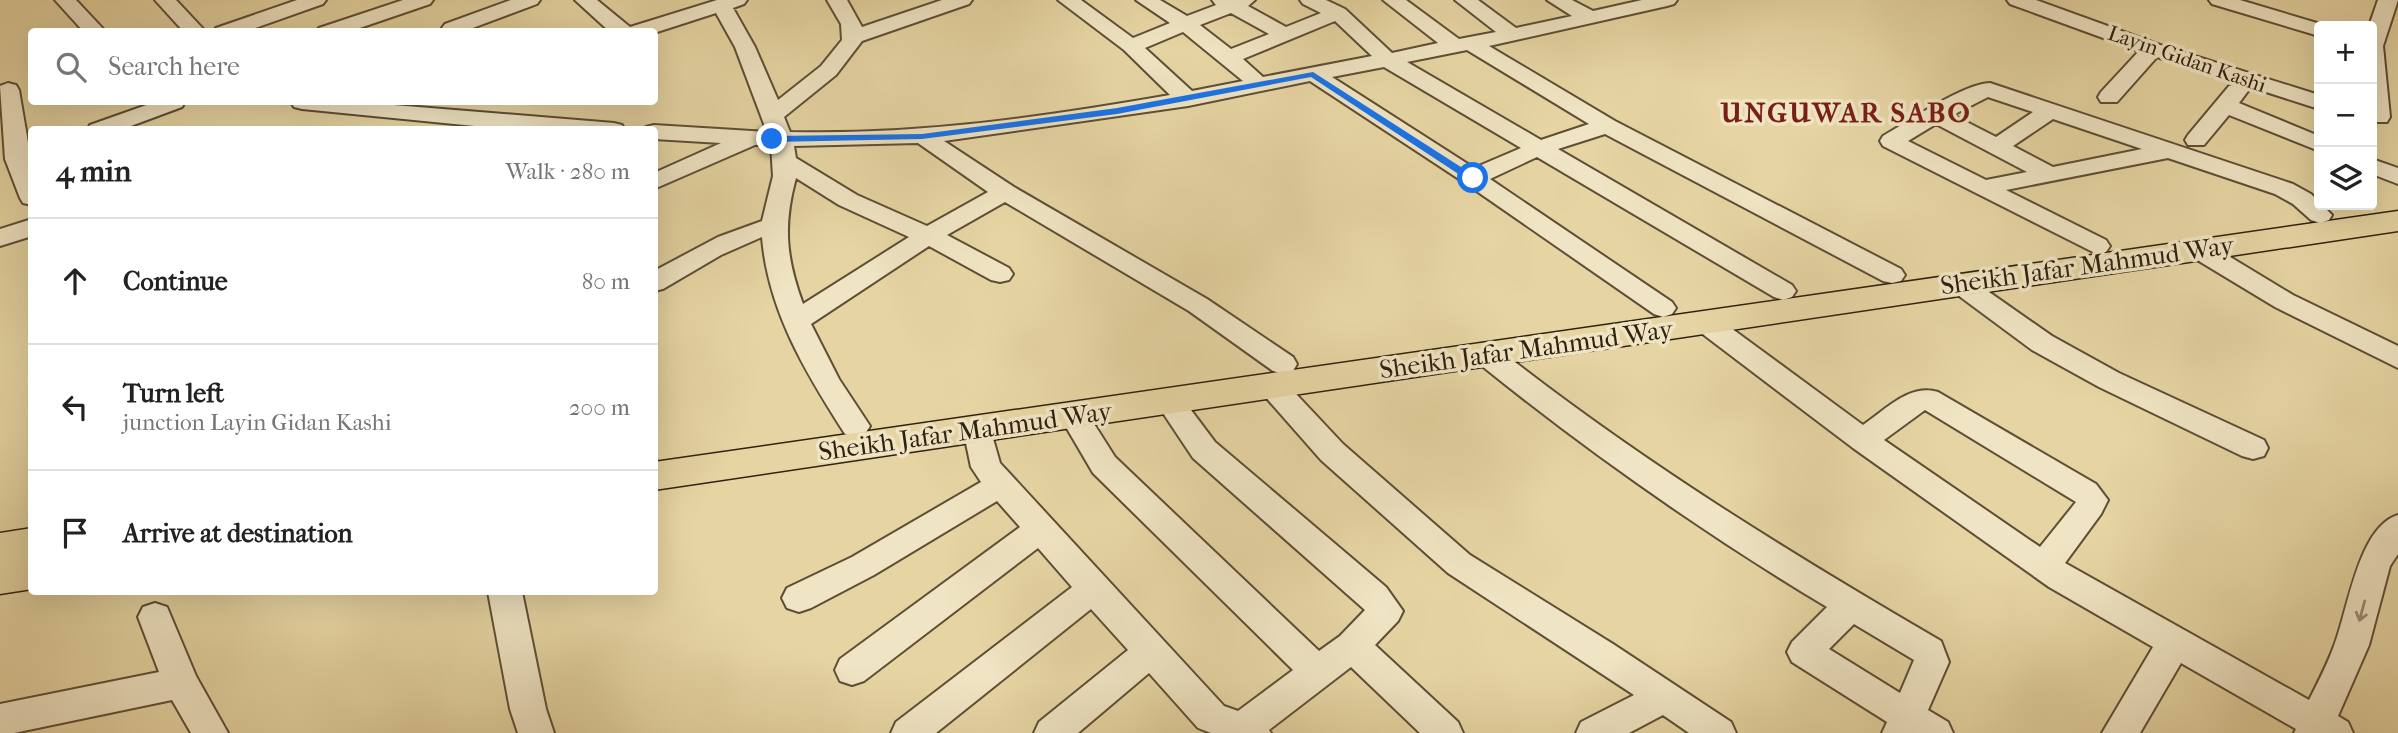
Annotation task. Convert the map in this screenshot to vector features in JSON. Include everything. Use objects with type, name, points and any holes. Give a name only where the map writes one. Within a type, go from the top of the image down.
[{"type":"main road","name":"Sheikh Jafar Mahmud Way","points":[[658,475],[1169,401],[1278,375],[1663,308],[2398,203]]},
{"type":"main road","name":"Sheikh Jafar Mahmud Way","points":[[658,454],[855,426],[1278,375],[1487,355],[2398,221]]},
{"type":"main road","points":[[0,549],[28,545]]},
{"type":"main road","points":[[0,577],[28,573]]},
{"type":"street","points":[[65,0],[92,28]]},
{"type":"street","points":[[164,0],[192,28]]},
{"type":"street","points":[[231,28],[270,7],[316,0]]},
{"type":"street","points":[[351,28],[437,14],[480,19],[530,0]]},
{"type":"street","points":[[586,0],[618,28]]},
{"type":"street","points":[[837,0],[849,19],[853,37]]},
{"type":"street","points":[[779,139],[853,37],[931,4],[962,0]]},
{"type":"street","points":[[1068,0],[1131,46],[1188,99]]},
{"type":"street","points":[[1146,0],[1188,24],[1230,57],[1259,85]]},
{"type":"street","points":[[1393,0],[1462,45],[1607,126],[1892,275]]},
{"type":"street","points":[[1465,0],[1512,34]]},
{"type":"street","points":[[1557,0],[1589,18]]},
{"type":"street","points":[[658,132],[779,139],[922,136],[1068,118],[1188,99],[1388,60],[1667,0]]},
{"type":"street","name":"Layin Gidan Kashi","points":[[2017,0],[2153,49],[2314,100]]},
{"type":"street","points":[[2219,0],[2277,8],[2314,27]]},
{"type":"street","points":[[2377,32],[2388,0]]},
{"type":"street","points":[[1131,46],[1188,24],[1233,2],[1284,34]]},
{"type":"street","points":[[649,28],[729,3],[779,139],[774,226],[778,271],[796,321],[827,383],[855,426]]},
{"type":"street","points":[[1230,57],[1284,34],[1326,5],[1388,60],[1541,147],[1783,291]]},
{"type":"street","points":[[480,19],[492,28]]},
{"type":"street","points":[[2109,97],[2153,49]]},
{"type":"street","points":[[1313,74],[1473,178],[1663,308]]},
{"type":"street","points":[[2377,79],[2383,118]]},
{"type":"street","points":[[2196,140],[2247,80]]},
{"type":"street","points":[[28,86],[4,90],[16,159],[28,188]]},
{"type":"street","points":[[2097,246],[1891,141],[1984,90],[2284,189],[2302,199],[2320,215]]},
{"type":"street","points":[[109,126],[166,105]]},
{"type":"street","points":[[357,105],[518,126]]},
{"type":"street","points":[[410,126],[449,105]]},
{"type":"street","points":[[2225,105],[2314,142]]},
{"type":"street","points":[[1997,147],[2051,110]]},
{"type":"street","points":[[1936,115],[2049,174]]},
{"type":"street","points":[[1473,178],[1541,147],[1607,126]]},
{"type":"street","points":[[922,136],[1005,192],[1198,305],[1278,375],[1332,452],[1459,564],[1717,733]]},
{"type":"street","points":[[658,180],[751,138]]},
{"type":"street","points":[[779,139],[848,200],[928,236],[1000,274]]},
{"type":"street","points":[[1981,188],[2170,151]]},
{"type":"street","points":[[2377,168],[2398,177]]},
{"type":"street","points":[[796,321],[928,236],[1005,192]]},
{"type":"street","points":[[658,281],[743,233],[774,226]]},
{"type":"street","points":[[0,238],[28,228]]},
{"type":"street","points":[[2198,249],[2284,301],[2398,358]]},
{"type":"street","points":[[1960,284],[2042,343],[2109,380],[2253,448]]},
{"type":"street","points":[[1706,323],[1863,440],[2044,566],[2321,730],[2352,645],[2386,569],[2398,527]]},
{"type":"street","points":[[1487,355],[1553,408],[1776,560],[1929,651],[1932,657],[1914,728],[1804,652],[1851,605]]},
{"type":"street","points":[[1863,440],[1916,402],[1928,399],[2085,492],[2093,500],[2090,506],[2044,566]]},
{"type":"street","points":[[978,429],[986,467],[1000,486],[1225,728],[1352,646],[1387,611],[1204,450],[1169,401]]},
{"type":"street","points":[[1074,415],[1104,465],[1317,671]]},
{"type":"street","points":[[799,598],[863,566],[969,501],[1000,486]]},
{"type":"street","points":[[852,670],[1040,530]]},
{"type":"street","points":[[909,733],[1093,589]]},
{"type":"street","points":[[506,595],[528,709],[536,733]]},
{"type":"street","points":[[155,617],[181,683],[210,733]]},
{"type":"street","points":[[2120,733],[2174,643]]},
{"type":"street","points":[[1352,646],[1445,733]]},
{"type":"street","points":[[1052,733],[1151,651]]},
{"type":"street","points":[[0,720],[181,683]]},
{"type":"street","points":[[1594,733],[1664,696]]},
{"type":"district","name":"UNGUWAR SABO","points":[[1846,112]]},
{"type":"route","points":[[772,139],[922,136],[1117,111],[1313,74],[1473,178]]}]
